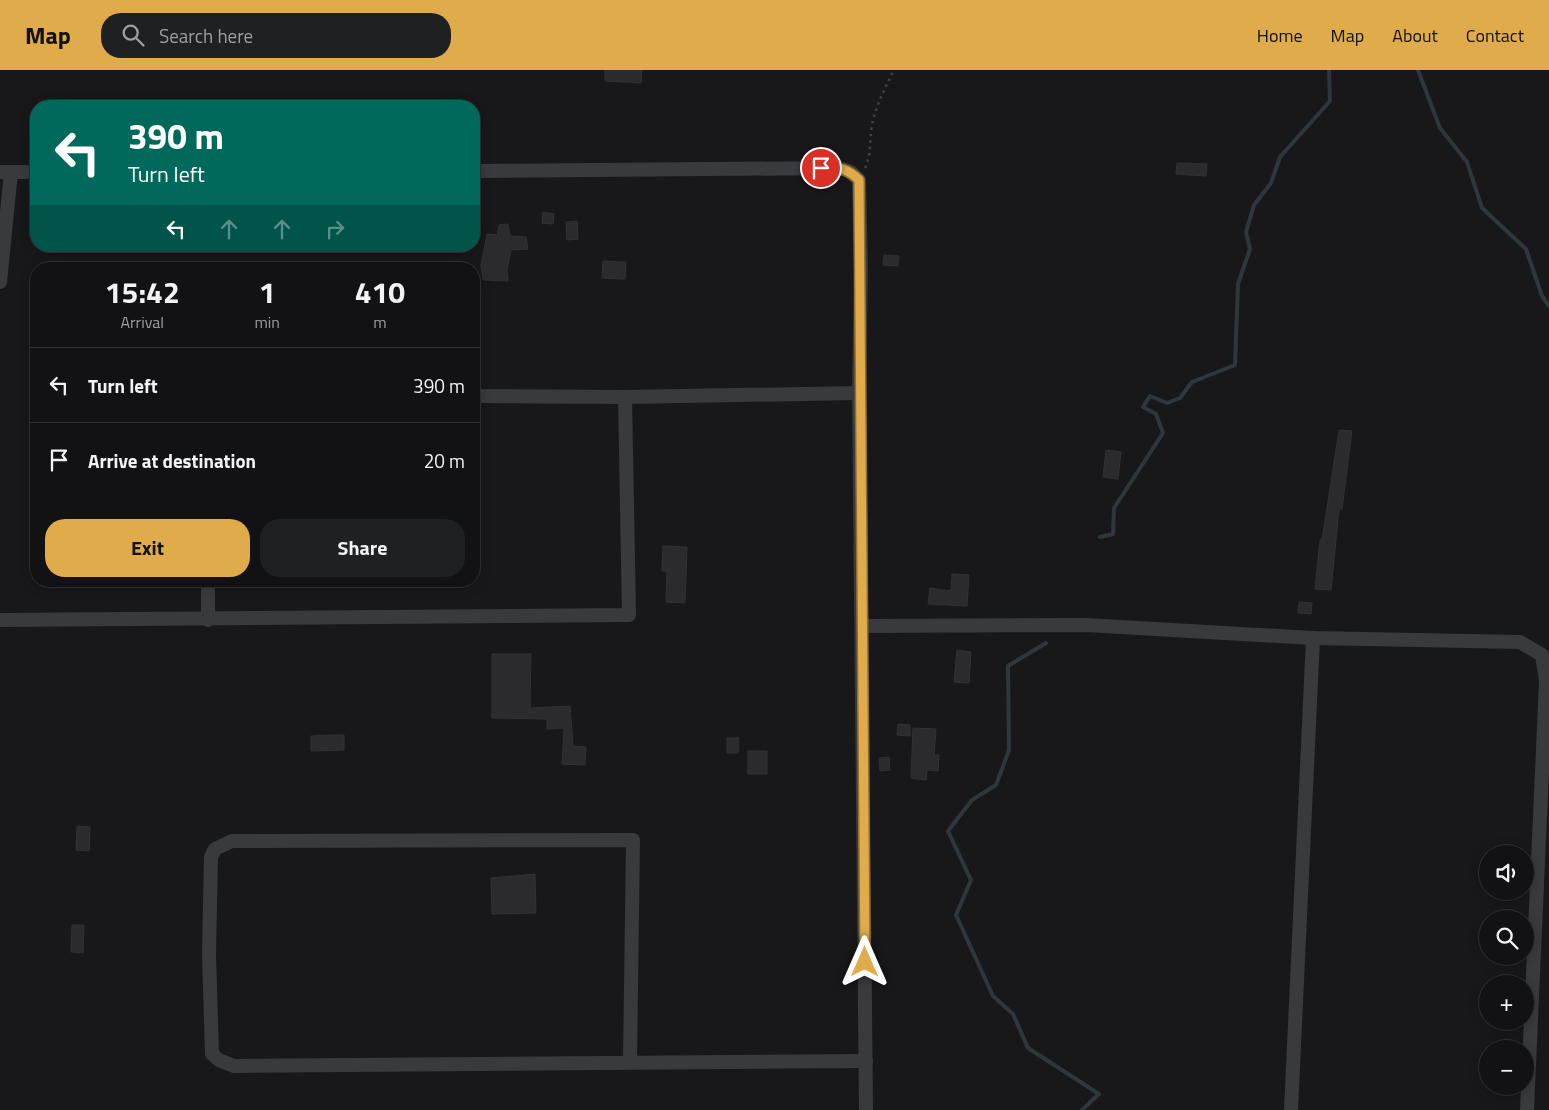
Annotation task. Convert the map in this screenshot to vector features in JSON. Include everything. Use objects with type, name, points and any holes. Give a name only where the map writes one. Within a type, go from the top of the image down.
[{"type":"street","points":[[480,171],[840,168],[851,172],[859,180],[861,269],[859,393],[863,626],[866,1110]]},
{"type":"street","points":[[0,282],[5,172],[30,172]]},
{"type":"street","points":[[480,396],[859,393]]},
{"type":"street","points":[[0,620],[208,620],[629,615],[625,396]]},
{"type":"street","points":[[208,587],[208,620]]},
{"type":"street","points":[[863,626],[1086,625],[1313,638],[1520,642],[1542,655],[1546,681],[1527,1110]]},
{"type":"street","points":[[1291,1110],[1313,638]]},
{"type":"street","points":[[630,1062],[633,840],[232,841],[215,849],[211,857],[209,954],[212,1054],[225,1063],[234,1066],[866,1061]]},
{"type":"path","points":[[859,180],[870,158],[872,126],[877,104],[894,70]]},
{"type":"building","points":[[605,70],[642,70],[641,83],[605,81]]},
{"type":"building","points":[[1177,163],[1207,164],[1206,176],[1176,174]]},
{"type":"building","points":[[543,212],[554,214],[553,224],[542,223]]},
{"type":"building","points":[[577,221],[578,239],[567,240],[566,222]]},
{"type":"building","points":[[508,224],[510,236],[526,237],[528,249],[511,250],[507,270],[508,281],[483,280],[481,265],[487,234],[497,235],[499,225]]},
{"type":"building","points":[[884,255],[899,256],[898,266],[883,265]]},
{"type":"building","points":[[603,261],[626,262],[625,279],[602,278]]},
{"type":"building","points":[[1339,430],[1352,431],[1342,509],[1339,509],[1331,590],[1315,589],[1320,540],[1322,540]]},
{"type":"building","points":[[1106,450],[1121,452],[1118,479],[1103,477]]},
{"type":"building","points":[[663,546],[687,547],[685,603],[666,602],[667,571],[662,571]]},
{"type":"building","points":[[952,574],[969,575],[967,606],[928,604],[930,588],[951,591]]},
{"type":"building","points":[[1299,602],[1312,603],[1311,614],[1298,613]]},
{"type":"building","points":[[957,650],[971,652],[969,683],[954,682]]},
{"type":"building","points":[[492,654],[531,654],[530,708],[570,706],[573,746],[586,747],[585,765],[562,764],[564,728],[547,729],[547,719],[492,718]]},
{"type":"building","points":[[898,724],[910,725],[910,736],[897,735]]},
{"type":"building","points":[[913,728],[936,729],[934,755],[939,755],[938,771],[927,770],[926,780],[911,778]]},
{"type":"building","points":[[344,735],[344,750],[311,751],[311,736]]},
{"type":"building","points":[[727,738],[739,738],[738,753],[727,753]]},
{"type":"building","points":[[748,751],[767,751],[767,774],[748,774]]},
{"type":"building","points":[[889,757],[890,770],[880,771],[879,758]]},
{"type":"building","points":[[77,826],[90,827],[89,851],[76,850]]},
{"type":"building","points":[[535,874],[536,913],[492,914],[491,878]]},
{"type":"building","points":[[72,925],[84,925],[83,953],[71,952]]},
{"type":"waterway","points":[[1100,537],[1113,534],[1114,508],[1163,433],[1156,414],[1143,407],[1150,396],[1167,403],[1180,398],[1192,382],[1235,365],[1238,284],[1250,249],[1246,232],[1254,205],[1271,183],[1280,157],[1330,101],[1329,70]]},
{"type":"waterway","points":[[1418,70],[1440,128],[1467,162],[1482,208],[1526,249],[1542,296],[1549,306]]},
{"type":"waterway","points":[[1046,643],[1008,666],[1009,750],[996,785],[972,800],[948,831],[971,880],[956,915],[993,996],[1013,1014],[1028,1048],[1099,1094],[1082,1110]]},
{"type":"route","points":[[821,168],[840,168],[851,172],[859,180],[861,269],[859,393],[863,626],[865,962]]}]
